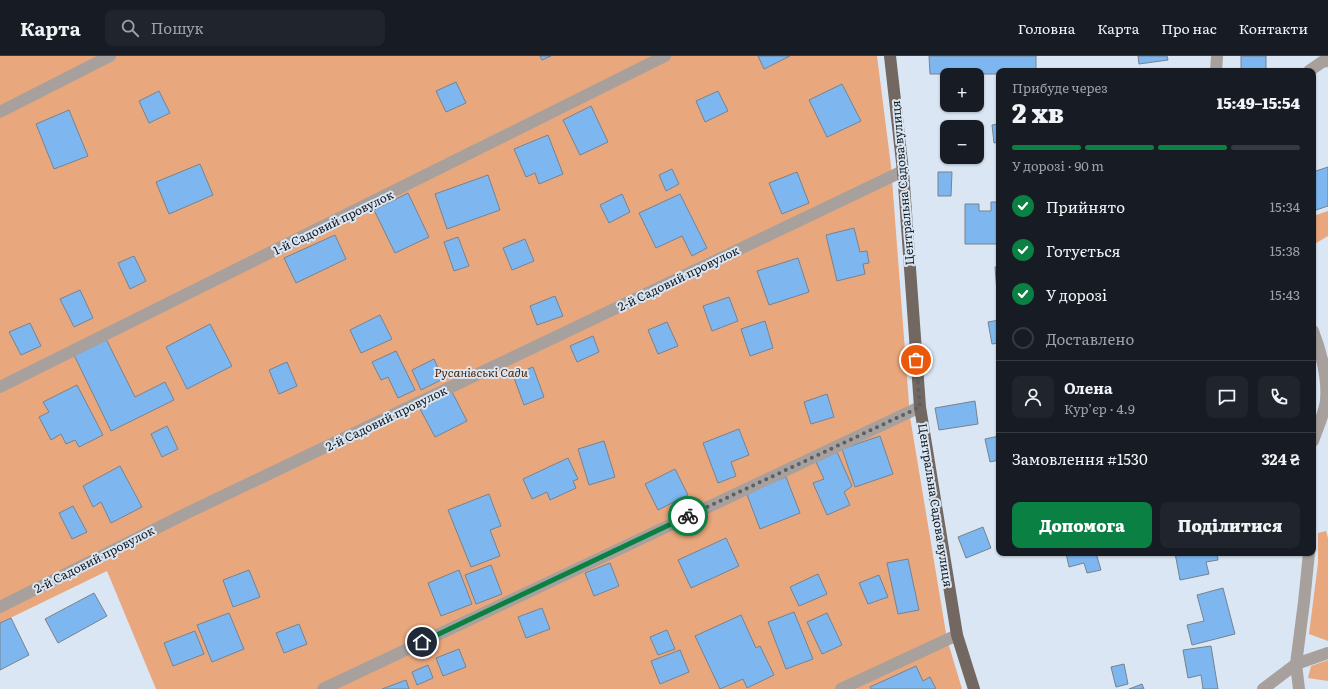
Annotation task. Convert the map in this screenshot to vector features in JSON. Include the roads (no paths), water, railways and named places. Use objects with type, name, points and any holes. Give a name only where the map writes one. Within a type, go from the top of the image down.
[{"type":"main road","name":"Центральна Садова вулиця","points":[[890,56],[903,171],[920,407],[957,635],[974,689]]},
{"type":"street","points":[[0,112],[110,56]]},
{"type":"street","name":"1-й Садовий провулок","points":[[0,388],[665,56]]},
{"type":"street","points":[[1216,68],[1217,56]]},
{"type":"street","points":[[1313,68],[1322,62],[1328,61]]},
{"type":"street","name":"2-й Садовий провулок","points":[[0,607],[185,514],[903,171]]},
{"type":"street","points":[[1316,339],[1322,354],[1326,389],[1326,401],[1316,432]]},
{"type":"street","points":[[323,689],[920,407]]},
{"type":"street","points":[[1299,689],[1296,664],[1309,556]]},
{"type":"street","points":[[841,689],[957,635]]},
{"type":"street","points":[[1263,689],[1296,664],[1328,652]]},
{"type":"park label","name":"Русанівські Сади","points":[[481,372]]}]
